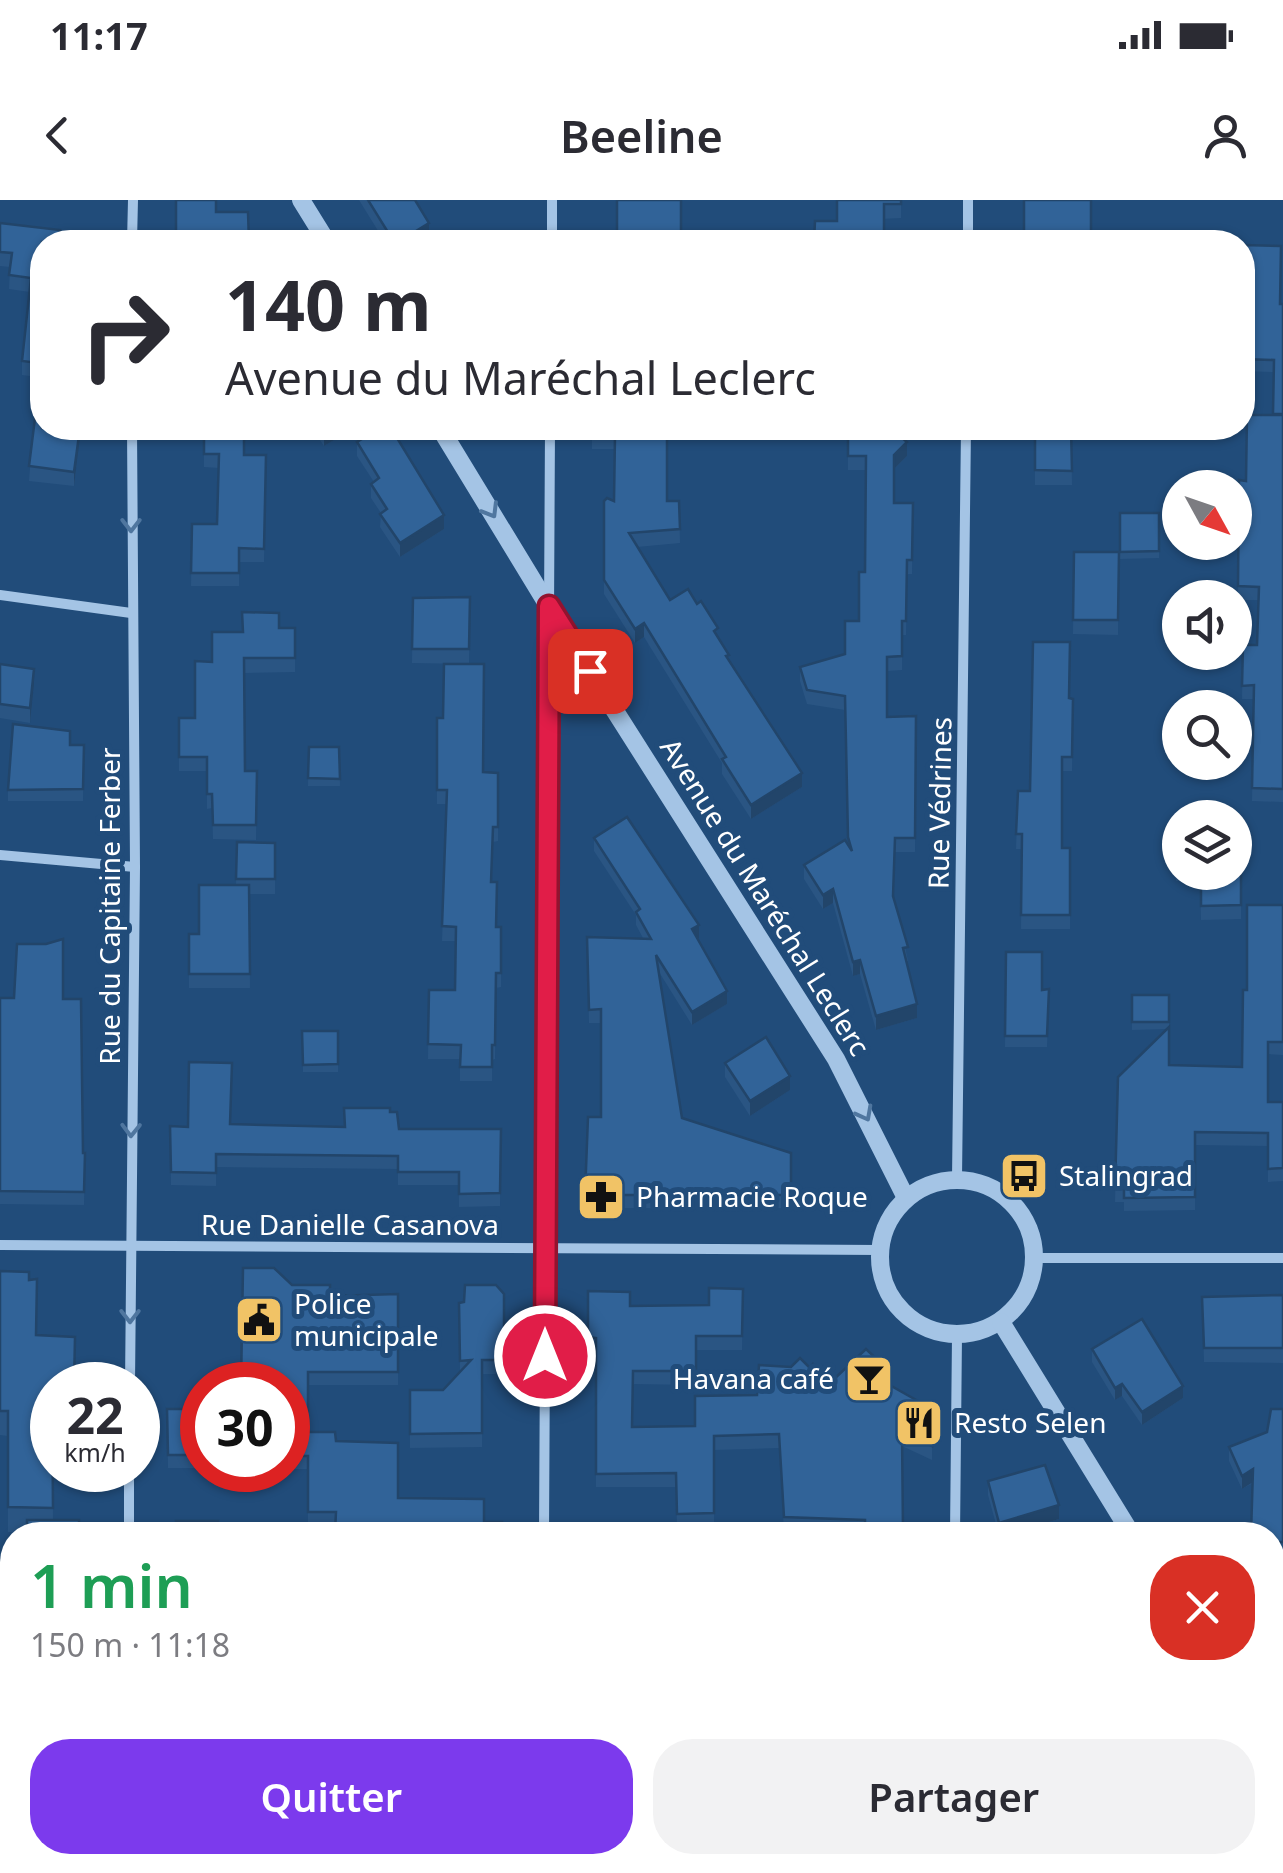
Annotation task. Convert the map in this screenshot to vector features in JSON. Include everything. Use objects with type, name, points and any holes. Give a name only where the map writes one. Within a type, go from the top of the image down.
[{"type":"street","points":[[132,200],[132,230]]},
{"type":"street","points":[[301,200],[320,230]]},
{"type":"street","points":[[552,200],[552,230]]},
{"type":"street","points":[[968,200],[968,230]]},
{"type":"street","name":"Rue du Capitaine Ferber","points":[[130,1362],[135,866],[132,440]]},
{"type":"street","name":"Avenue du Maréchal Leclerc","points":[[447,440],[836,1060],[906,1198]]},
{"type":"street","points":[[544,1522],[550,440]]},
{"type":"street","name":"Rue Védrines","points":[[957,1179],[966,440]]},
{"type":"street","points":[[0,595],[131,613]]},
{"type":"street","points":[[0,855],[135,866]]},
{"type":"street","points":[[957,1179],[982,1182],[1004,1194],[1032,1233],[1035,1258],[1026,1294],[1001,1322],[980,1332],[957,1335],[926,1328],[900,1310],[887,1292],[879,1250],[893,1212],[906,1198],[930,1184],[957,1179]]},
{"type":"street","name":"Rue Danielle Casanova","points":[[0,1245],[879,1250]]},
{"type":"street","points":[[1035,1258],[1283,1258]]},
{"type":"street","points":[[1001,1322],[1124,1522]]},
{"type":"street","points":[[955,1522],[957,1335]]},
{"type":"street","points":[[129,1492],[129,1522]]},
{"type":"building","points":[[176,200],[216,200],[216,212],[248,212],[249,230],[176,230]]},
{"type":"building","points":[[368,200],[415,200],[429,223],[418,230],[387,230]]},
{"type":"building","points":[[617,200],[681,200],[681,230],[617,230]]},
{"type":"building","points":[[837,200],[901,200],[901,204],[884,204],[884,230],[815,230],[815,221],[837,221]]},
{"type":"building","points":[[1024,200],[1091,200],[1091,230],[1024,230]]},
{"type":"building","points":[[0,223],[60,230],[30,230],[30,278],[9,275],[12,253],[0,252]]},
{"type":"building","points":[[1255,245],[1281,246],[1283,414],[1273,414],[1274,360],[1255,359]]},
{"type":"building","points":[[30,287],[30,362],[22,361]]},
{"type":"building","points":[[1255,415],[1283,415],[1283,789],[1252,788],[1254,685],[1242,686],[1242,670],[1252,670],[1259,587],[1252,587],[1252,580],[1238,580],[1238,560],[1252,560],[1252,470],[1246,470],[1247,440],[1255,440]]},
{"type":"building","points":[[32,440],[78,440],[74,472],[29,466]]},
{"type":"building","points":[[204,440],[244,440],[244,455],[266,455],[264,549],[239,548],[239,573],[191,573],[192,524],[217,524],[219,454],[204,454]]},
{"type":"building","points":[[398,440],[444,515],[400,543],[380,514],[387,509],[371,484],[379,478],[357,442]]},
{"type":"building","points":[[615,440],[667,440],[667,501],[679,501],[680,529],[629,533],[670,600],[688,589],[697,604],[701,601],[718,628],[714,631],[729,655],[726,656],[802,773],[751,805],[644,623],[635,629],[604,580],[604,501],[614,501]]},
{"type":"building","points":[[848,440],[905,440],[907,442],[894,455],[894,503],[913,503],[912,560],[907,560],[902,656],[887,657],[887,717],[916,716],[915,838],[895,838],[893,896],[908,947],[903,948],[917,1004],[876,1016],[860,960],[853,962],[833,889],[823,895],[804,865],[845,840],[852,851],[848,837],[845,696],[807,690],[800,667],[845,654],[845,621],[859,621],[859,572],[865,572],[866,456],[848,456]]},
{"type":"building","points":[[1035,440],[1071,440],[1072,471],[1035,470]]},
{"type":"building","points":[[1120,513],[1159,513],[1159,551],[1120,552]]},
{"type":"building","points":[[1074,552],[1119,552],[1118,620],[1073,620]]},
{"type":"building","points":[[470,597],[469,649],[412,649],[413,598]]},
{"type":"building","points":[[242,612],[279,613],[279,628],[295,628],[295,658],[244,658],[245,771],[257,771],[256,825],[213,825],[212,794],[207,794],[207,757],[179,757],[179,718],[195,718],[195,661],[212,662],[212,632],[243,632]]},
{"type":"building","points":[[1033,642],[1070,642],[1072,757],[1062,757],[1062,848],[1070,848],[1070,915],[1021,915],[1022,834],[1016,834],[1018,791],[1030,791]]},
{"type":"building","points":[[0,664],[34,669],[30,708],[0,704]]},
{"type":"building","points":[[444,664],[484,664],[483,772],[498,773],[498,827],[493,827],[491,882],[497,882],[501,973],[496,973],[492,1067],[460,1067],[461,1045],[428,1044],[429,990],[455,990],[456,927],[442,926],[447,790],[437,790],[437,718],[443,718]]},
{"type":"building","points":[[13,724],[70,731],[70,745],[84,745],[83,789],[8,790]]},
{"type":"building","points":[[309,747],[339,747],[340,779],[308,778]]},
{"type":"building","points":[[627,817],[699,925],[692,929],[727,991],[692,1012],[656,955],[682,1118],[791,1153],[791,1195],[585,1195],[588,1117],[601,1117],[601,1009],[589,1010],[587,937],[651,939],[636,912],[640,909],[594,838]]},
{"type":"building","points":[[237,842],[275,843],[275,879],[236,879]]},
{"type":"building","points":[[199,885],[249,885],[250,974],[189,974],[189,934],[199,934]]},
{"type":"building","points":[[1201,890],[1241,890],[1241,905],[1201,906]]},
{"type":"building","points":[[1247,905],[1283,905],[1283,1042],[1268,1042],[1268,1102],[1283,1102],[1283,1168],[1268,1169],[1268,1133],[1195,1132],[1195,1197],[1124,1198],[1124,1189],[1115,1189],[1118,1077],[1169,1027],[1169,1065],[1242,1067]]},
{"type":"building","points":[[63,939],[63,999],[81,999],[84,1192],[0,1191],[0,998],[14,998],[17,944],[46,944]]},
{"type":"building","points":[[1006,952],[1042,952],[1042,990],[1049,989],[1047,1036],[1005,1036]]},
{"type":"building","points":[[1132,995],[1169,995],[1169,1022],[1132,1022]]},
{"type":"building","points":[[302,1031],[338,1031],[338,1064],[303,1065]]},
{"type":"building","points":[[766,1037],[790,1076],[750,1101],[725,1063]]},
{"type":"building","points":[[189,1062],[232,1063],[230,1124],[345,1127],[344,1108],[390,1108],[390,1112],[397,1112],[399,1129],[501,1129],[500,1193],[459,1194],[459,1172],[398,1172],[398,1156],[216,1154],[216,1173],[171,1172],[170,1126],[188,1127]]},
{"type":"building","points":[[243,1268],[274,1268],[292,1285],[330,1285],[330,1296],[398,1294],[398,1372],[310,1372],[310,1362],[241,1362]]},
{"type":"building","points":[[0,1271],[29,1272],[29,1280],[37,1279],[36,1335],[75,1337],[74,1362],[30,1362],[30,1492],[53,1492],[53,1508],[8,1507],[8,1411],[0,1411]]},
{"type":"building","points":[[465,1285],[496,1285],[504,1294],[504,1360],[482,1360],[482,1433],[410,1434],[410,1390],[443,1390],[471,1360],[460,1361],[459,1303],[464,1302]]},
{"type":"building","points":[[709,1288],[743,1289],[742,1336],[696,1336],[696,1371],[633,1371],[632,1427],[695,1426],[695,1396],[757,1395],[759,1365],[791,1367],[800,1358],[810,1368],[813,1364],[831,1382],[866,1349],[885,1367],[879,1379],[932,1409],[932,1446],[902,1433],[903,1522],[784,1517],[779,1434],[714,1436],[714,1513],[677,1514],[676,1473],[596,1474],[596,1338],[588,1337],[588,1291],[630,1292],[630,1306],[709,1305]]},
{"type":"building","points":[[1283,1295],[1283,1348],[1204,1348],[1202,1297]]},
{"type":"building","points":[[1142,1319],[1183,1386],[1142,1412],[1122,1384],[1115,1388],[1092,1349]]},
{"type":"building","points":[[167,1409],[180,1409],[180,1455],[168,1455]]},
{"type":"building","points":[[1271,1409],[1283,1409],[1283,1522],[1251,1522],[1253,1469],[1242,1476],[1229,1447],[1267,1432]]},
{"type":"building","points":[[310,1432],[335,1432],[336,1441],[398,1443],[398,1498],[484,1499],[484,1522],[336,1522],[336,1512],[308,1512]]},
{"type":"building","points":[[1045,1465],[1059,1505],[999,1522],[988,1481]]},
{"type":"building","points":[[27,1520],[79,1520],[79,1522]]},
{"type":"place","name":"Stalingrad","points":[[1024,1176]]},
{"type":"place","name":"Pharmacie Roque","points":[[601,1197]]},
{"type":"place","name":"Police municipale","points":[[259,1320]]},
{"type":"place","name":"Havana café","points":[[869,1379]]},
{"type":"place","name":"Resto Selen","points":[[919,1423]]},
{"type":"route","points":[[545,1356],[549,606],[590,671]]}]
